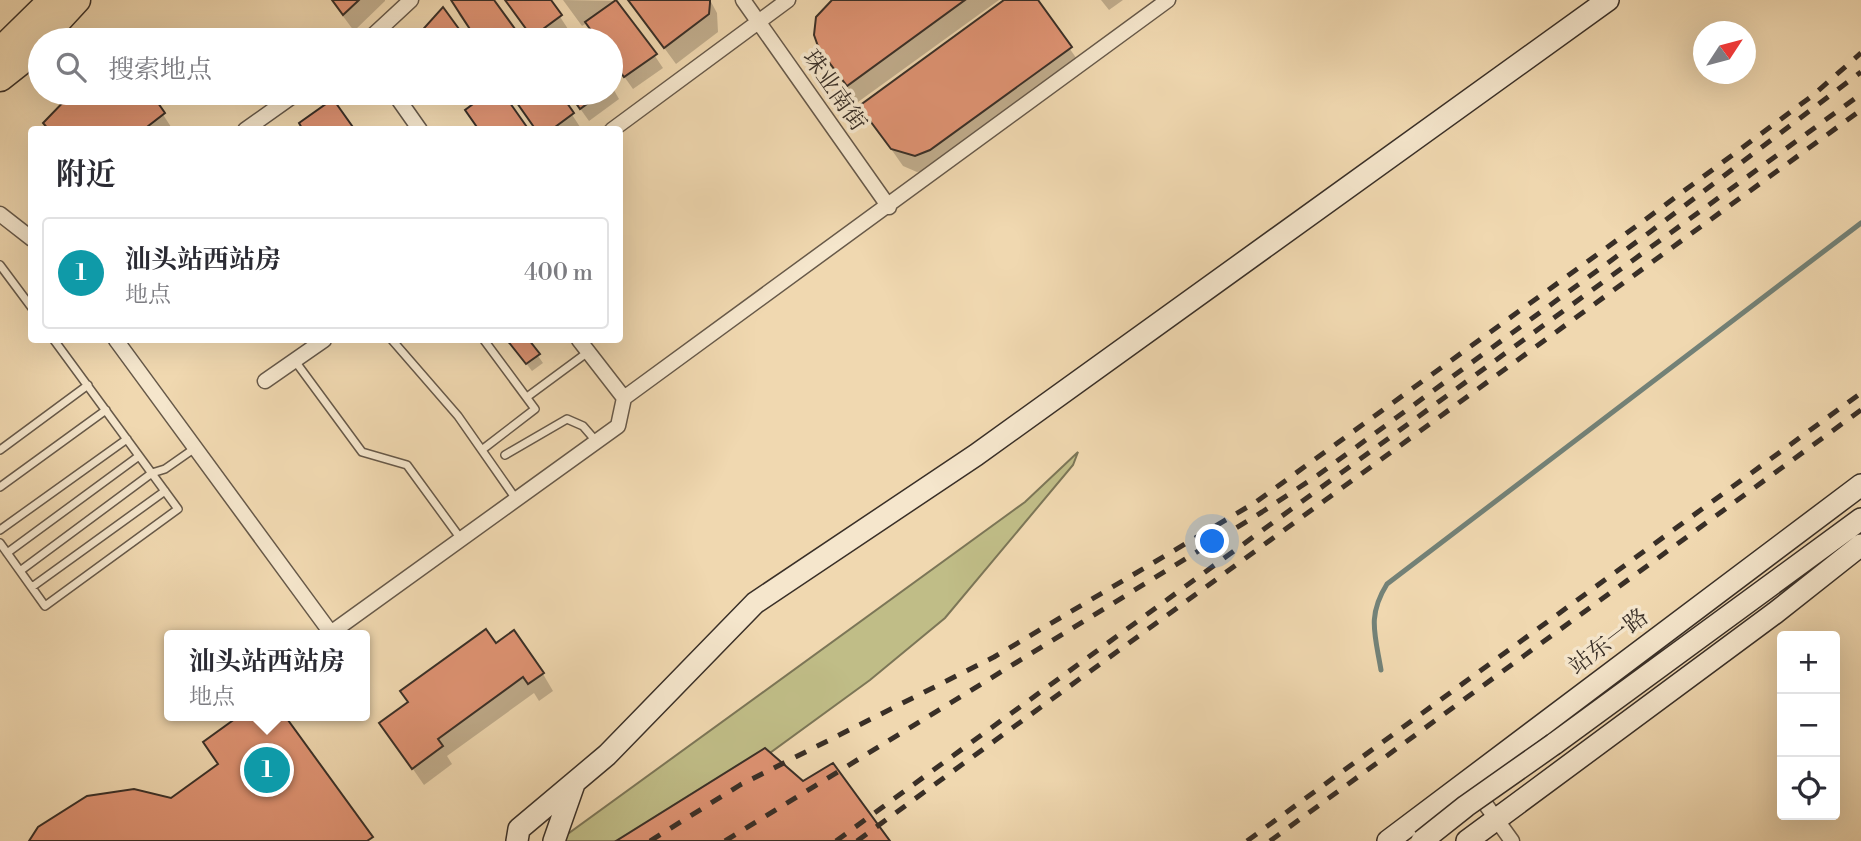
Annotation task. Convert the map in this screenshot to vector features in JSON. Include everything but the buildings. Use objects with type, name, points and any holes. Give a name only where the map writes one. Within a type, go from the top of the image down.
[{"type":"highway","points":[[36,28],[52,0]]},
{"type":"highway","points":[[49,28],[77,0]]},
{"type":"highway","points":[[70,28],[96,0]]},
{"type":"highway","points":[[0,98],[28,41]]},
{"type":"highway","points":[[15,63],[28,50]]},
{"type":"street","points":[[381,28],[411,0]]},
{"type":"street","name":"珠业南街","points":[[743,0],[889,207]]},
{"type":"street","points":[[617,126],[788,0]]},
{"type":"street","points":[[335,630],[618,426],[624,398],[889,207],[1168,0]]},
{"type":"street","points":[[517,841],[519,829],[607,755],[755,603],[988,447],[1608,0]]},
{"type":"street","points":[[251,126],[280,105]]},
{"type":"street","points":[[402,105],[417,126]]},
{"type":"street","points":[[0,214],[28,236]]},
{"type":"street","points":[[118,343],[326,630]]},
{"type":"street","points":[[265,381],[320,343]]},
{"type":"street","points":[[581,343],[624,398]]},
{"type":"street","name":"站东一路","points":[[1388,841],[1468,778],[1861,485]]},
{"type":"street","points":[[1422,841],[1465,806],[1861,519]]},
{"type":"street","points":[[1467,841],[1775,613],[1861,545]]},
{"type":"street","points":[[1468,778],[1512,841]]},
{"type":"street","points":[[554,841],[575,782]]},
{"type":"street","points":[[1489,841],[1497,820]]},
{"type":"lane","points":[[0,265],[28,304]]},
{"type":"lane","points":[[0,543],[45,606],[178,509],[56,343]]},
{"type":"lane","points":[[394,343],[482,449],[516,499]]},
{"type":"lane","points":[[482,449],[536,409],[486,343]]},
{"type":"lane","points":[[527,397],[588,352]]},
{"type":"lane","points":[[295,360],[362,452],[407,466],[461,539]]},
{"type":"lane","points":[[0,450],[88,385]]},
{"type":"lane","points":[[0,487],[106,410]]},
{"type":"lane","points":[[505,455],[567,419],[583,426],[596,441]]},
{"type":"lane","points":[[0,530],[127,439]]},
{"type":"lane","points":[[20,570],[152,473],[165,470],[195,448]]},
{"type":"lane","points":[[7,553],[139,456]]},
{"type":"lane","points":[[32,587],[164,491]]},
{"type":"shaded area","points":[[1078,452],[1073,465],[945,618],[870,680],[649,841],[558,841],[1025,502]]},
{"type":"waterway","points":[[1381,670],[1374,626],[1377,606],[1387,584],[1861,223]]},
{"type":"railway","points":[[650,841],[740,785],[994,657],[1256,502],[1812,96],[1861,53]]},
{"type":"railway","points":[[725,841],[1318,475],[1650,232],[1861,72]]},
{"type":"railway","points":[[836,841],[1861,94]]},
{"type":"railway","points":[[857,841],[1861,110]]},
{"type":"railway","points":[[1247,841],[1861,393]]},
{"type":"railway","points":[[1270,841],[1861,410]]},
{"type":"place","name":"汕头站西站房","points":[[267,770]]}]
